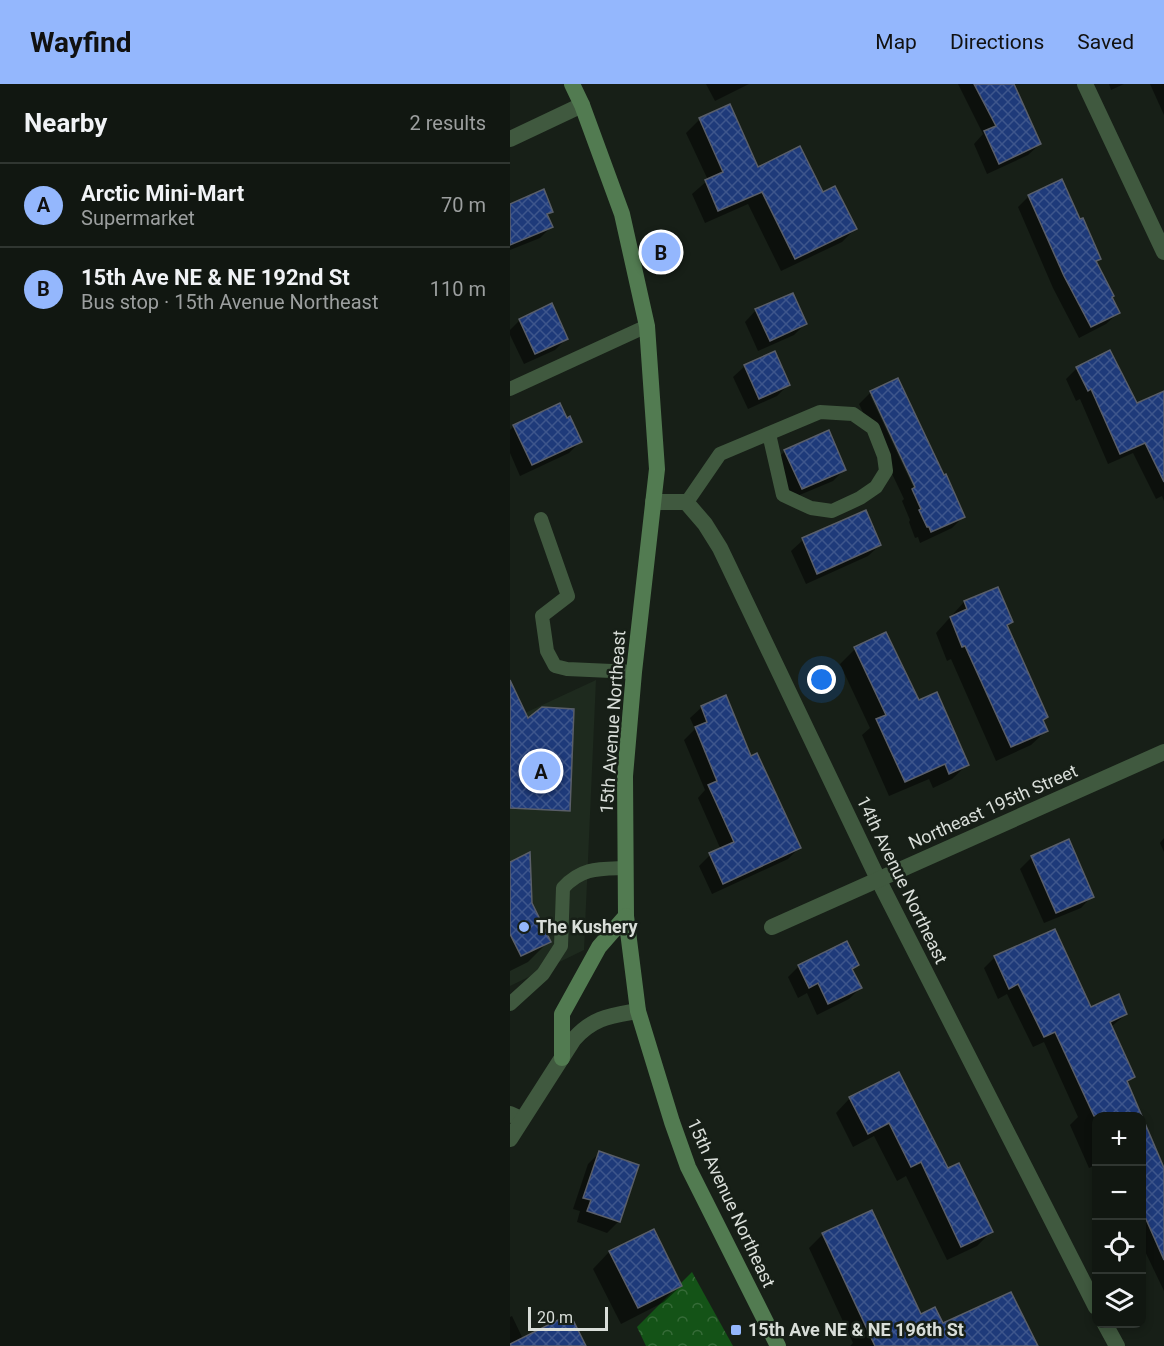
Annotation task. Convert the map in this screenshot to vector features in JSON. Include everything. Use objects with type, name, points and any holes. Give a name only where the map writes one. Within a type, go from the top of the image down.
[{"type":"main road","name":"15th Avenue Northeast","points":[[572,84],[622,214],[647,326],[657,469],[634,672],[625,776],[626,916],[638,1011],[688,1167],[778,1346]]},
{"type":"main road","points":[[562,1058],[561,1014],[599,947],[626,916]]},
{"type":"street","points":[[1085,84],[1164,252]]},
{"type":"street","points":[[510,139],[582,105]]},
{"type":"street","points":[[653,502],[687,502]]},
{"type":"street","name":"14th Avenue Northeast","points":[[687,502],[705,524],[720,548],[878,879],[1092,1298]]},
{"type":"street","name":"Northeast 195th Street","points":[[772,927],[1164,752]]},
{"type":"street","points":[[510,1139],[516,1116],[562,1058],[574,1039],[599,1018],[638,1011]]},
{"type":"street","points":[[1108,1328],[1117,1346]]},
{"type":"lane","points":[[510,389],[647,326]]},
{"type":"lane","points":[[687,502],[720,454],[820,412],[853,414],[873,428],[884,456],[886,471],[876,487],[860,498],[832,511],[811,508],[783,495],[769,434]]},
{"type":"lane","points":[[541,519],[568,596],[542,616],[547,651],[555,666],[567,669],[634,672]]},
{"type":"lane","points":[[510,1004],[543,974],[561,946],[563,888],[571,880],[592,869],[626,868]]},
{"type":"shaded area","points":[[596,680],[584,950],[510,986],[510,720]]},
{"type":"green space","points":[[692,1272],[733,1346],[646,1346],[637,1327]]},
{"type":"building","points":[[974,84],[1014,84],[1041,144],[999,164],[984,131],[996,126]]},
{"type":"building","points":[[730,104],[758,167],[800,146],[823,192],[835,186],[857,229],[795,259],[762,192],[718,211],[705,180],[723,172],[699,118]]},
{"type":"building","points":[[1062,179],[1101,259],[1096,261],[1120,313],[1091,327],[1064,276],[1028,195]]},
{"type":"building","points":[[544,189],[553,212],[547,214],[553,227],[510,245],[510,204]]},
{"type":"building","points":[[793,293],[807,324],[770,341],[755,309]]},
{"type":"building","points":[[552,303],[568,339],[535,354],[519,319]]},
{"type":"building","points":[[1110,350],[1137,403],[1164,391],[1164,482],[1145,443],[1120,454],[1091,389],[1088,391],[1076,367]]},
{"type":"building","points":[[775,351],[790,385],[759,399],[744,365]]},
{"type":"building","points":[[898,378],[965,517],[931,532],[919,510],[921,509],[912,489],[915,487],[870,391]]},
{"type":"building","points":[[560,403],[567,418],[570,416],[582,442],[532,465],[513,425]]},
{"type":"building","points":[[829,430],[846,470],[802,489],[784,450]]},
{"type":"building","points":[[866,510],[881,545],[817,574],[802,538]]},
{"type":"building","points":[[998,587],[1013,622],[1007,625],[1048,717],[1043,720],[1048,731],[1011,747],[965,646],[962,647],[950,617],[967,609],[964,601]]},
{"type":"building","points":[[886,632],[919,700],[937,692],[969,765],[949,774],[945,764],[905,782],[876,719],[886,715],[854,647]]},
{"type":"building","points":[[510,680],[528,718],[542,707],[574,709],[570,811],[510,808]]},
{"type":"building","points":[[726,695],[751,756],[757,753],[801,848],[723,884],[709,853],[734,842],[708,785],[717,781],[695,727],[707,722],[701,706]]},
{"type":"building","points":[[1069,839],[1094,897],[1056,913],[1031,856]]},
{"type":"building","points":[[530,852],[532,903],[551,942],[521,956],[510,934],[510,862]]},
{"type":"building","points":[[1055,929],[1091,1007],[1119,994],[1127,1014],[1110,1022],[1135,1077],[1127,1081],[1140,1112],[1092,1112],[1055,1032],[1044,1037],[1018,984],[1009,989],[994,956]]},
{"type":"building","points":[[847,941],[859,965],[852,969],[862,988],[828,1004],[818,983],[809,988],[798,965]]},
{"type":"building","points":[[899,1072],[948,1168],[959,1163],[993,1232],[961,1247],[921,1162],[911,1167],[889,1123],[868,1134],[849,1097]]},
{"type":"building","points":[[1146,1125],[1164,1168],[1164,1260],[1146,1219]]},
{"type":"building","points":[[599,1151],[639,1165],[620,1222],[587,1211],[591,1200],[583,1198]]},
{"type":"building","points":[[872,1210],[921,1314],[935,1307],[943,1323],[1011,1292],[1038,1346],[875,1346],[822,1233]]},
{"type":"building","points":[[654,1229],[682,1286],[638,1308],[609,1251]]},
{"type":"building","points":[[570,1314],[586,1346],[510,1346],[510,1344]]},
{"type":"place","name":"15th Ave NE & NE 192nd St","points":[[661,252]]},
{"type":"place","name":"Arctic Mini-Mart","points":[[541,771]]},
{"type":"place","name":"The Kushery","points":[[524,927]]},
{"type":"place","name":"15th Ave NE & NE 196th St","points":[[736,1330]]}]
